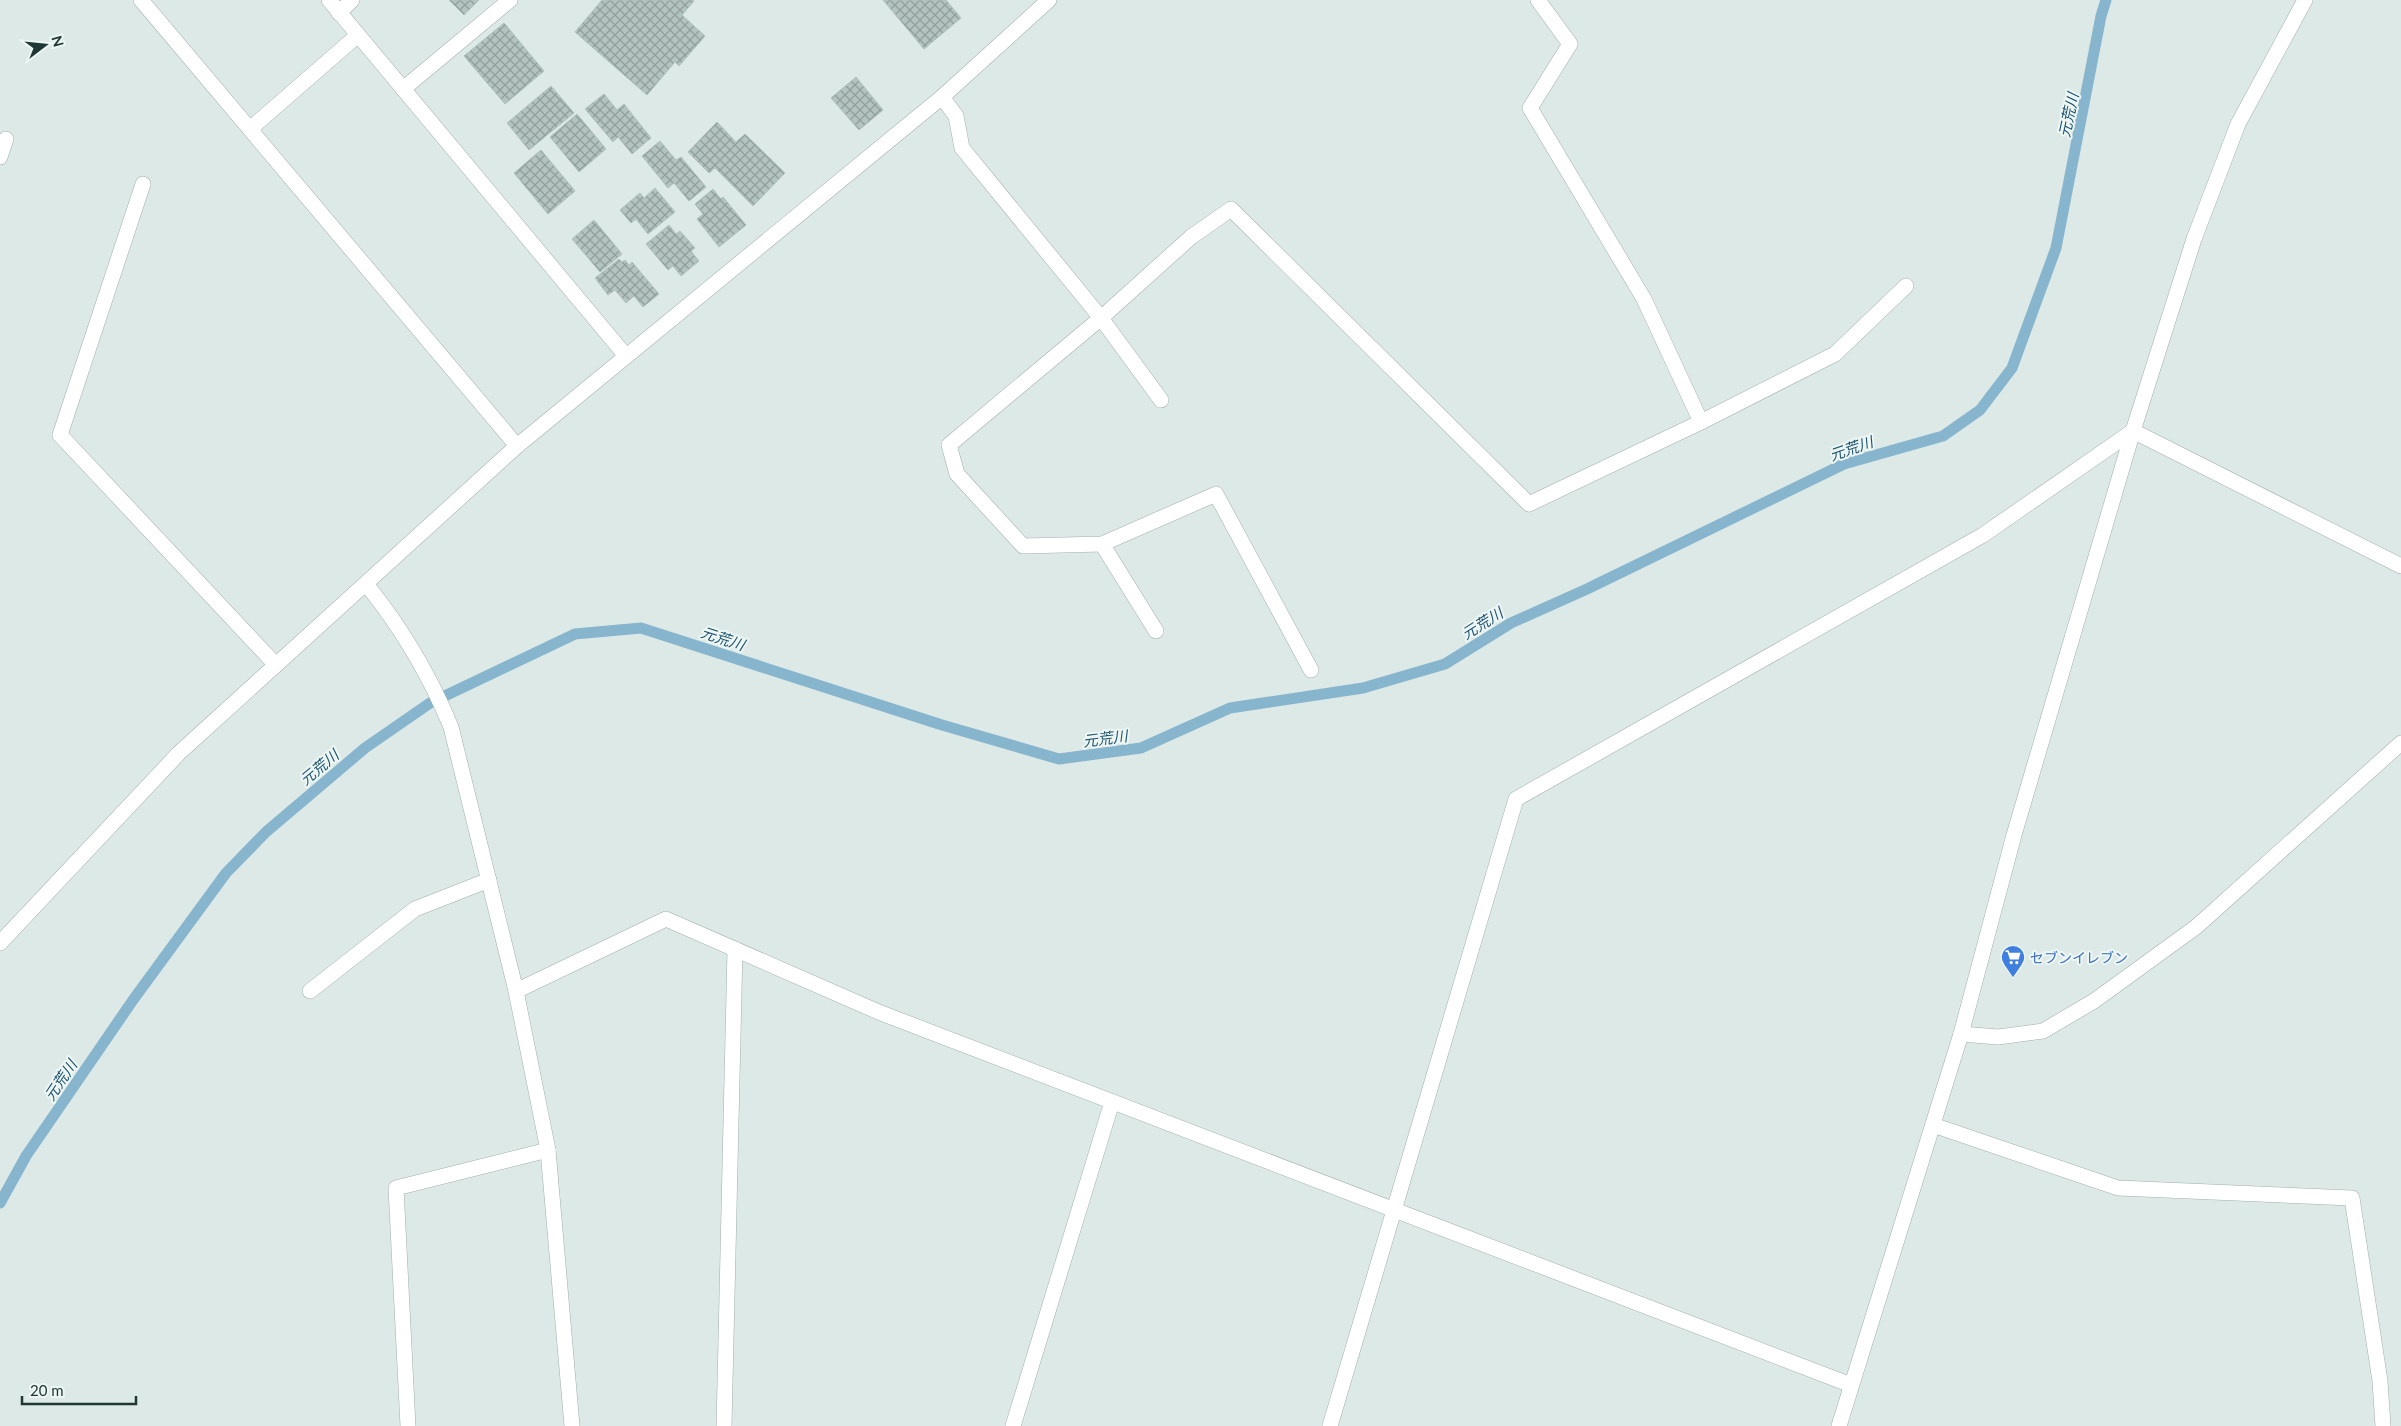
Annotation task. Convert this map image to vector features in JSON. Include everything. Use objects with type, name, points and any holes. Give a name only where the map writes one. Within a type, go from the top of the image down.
[{"type":"street","points":[[142,0],[517,446]]},
{"type":"street","points":[[329,0],[626,356]]},
{"type":"street","points":[[340,13],[352,0]]},
{"type":"street","points":[[403,89],[510,0]]},
{"type":"street","points":[[0,943],[179,753],[517,446],[942,97],[1049,0]]},
{"type":"street","points":[[1538,0],[1570,44],[1530,108],[1644,299],[1701,422]]},
{"type":"street","points":[[1839,1426],[1961,1034],[2014,835],[2133,432],[2194,239],[2238,124],[2305,0]]},
{"type":"street","points":[[250,129],[358,35]]},
{"type":"street","points":[[942,97],[956,116],[962,148],[1101,318],[1161,400]]},
{"type":"street","points":[[0,157],[6,139]]},
{"type":"street","points":[[143,184],[60,435],[275,664]]},
{"type":"street","points":[[1311,670],[1216,494],[1102,544],[1023,546],[957,474],[949,445],[1101,318],[1190,237],[1231,209],[1529,504],[1701,422],[1834,354],[1906,286]]},
{"type":"street","points":[[2133,432],[2401,566]]},
{"type":"street","points":[[1330,1426],[1516,799],[1982,535],[2133,432]]},
{"type":"street","points":[[1102,544],[1156,630]]},
{"type":"street","points":[[366,584],[386,608],[437,693],[451,727],[489,880],[516,991],[548,1150],[572,1426]]},
{"type":"street","points":[[1961,1034],[1998,1037],[2043,1031],[2094,1001],[2196,928],[2401,743]]},
{"type":"street","points":[[310,990],[415,909],[489,880]]},
{"type":"street","points":[[516,991],[666,919],[881,1013],[1851,1385]]},
{"type":"street","points":[[724,1426],[735,949]]},
{"type":"street","points":[[1013,1426],[1112,1102]]},
{"type":"street","points":[[1932,1125],[2118,1188],[2352,1198],[2380,1381],[2383,1426]]},
{"type":"street","points":[[408,1426],[396,1188],[548,1150]]},
{"type":"building","points":[[449,0],[479,0],[464,15]]},
{"type":"building","points":[[602,0],[692,0],[694,1],[682,15],[705,36],[679,66],[675,62],[647,95],[575,32]]},
{"type":"building","points":[[883,0],[946,0],[961,18],[924,49]]},
{"type":"building","points":[[504,23],[544,71],[505,104],[464,56]]},
{"type":"building","points":[[856,77],[883,110],[859,130],[831,98]]},
{"type":"building","points":[[551,86],[574,113],[529,150],[507,123]]},
{"type":"building","points":[[604,94],[617,110],[624,104],[651,138],[632,154],[618,137],[613,142],[585,109]]},
{"type":"building","points":[[577,114],[606,149],[579,172],[550,137]]},
{"type":"building","points":[[717,122],[736,142],[745,134],[785,173],[753,206],[715,168],[709,173],[688,152]]},
{"type":"building","points":[[660,141],[676,160],[681,157],[706,187],[689,201],[674,183],[668,188],[642,156]]},
{"type":"building","points":[[541,150],[575,191],[548,214],[514,173]]},
{"type":"building","points":[[655,188],[675,212],[648,234],[636,219],[631,223],[620,210],[640,193],[644,198]]},
{"type":"building","points":[[713,189],[721,199],[723,197],[746,225],[719,247],[697,219],[703,214],[695,204]]},
{"type":"building","points":[[594,220],[622,254],[600,272],[572,239]]},
{"type":"building","points":[[669,225],[676,234],[680,231],[695,248],[691,251],[699,261],[681,276],[673,266],[668,270],[646,244]]},
{"type":"building","points":[[619,259],[622,262],[625,260],[629,265],[632,262],[659,294],[643,307],[634,296],[626,303],[615,290],[608,295],[595,278]]},
{"type":"waterway","name":"元荒川","points":[[0,1203],[26,1156],[133,1000],[226,873],[266,832],[365,748],[430,703],[575,634],[641,628],[942,725],[1059,759],[1141,748],[1230,708],[1363,688],[1445,664],[1511,623],[1587,589],[1844,464],[1943,436],[1980,410],[2012,368],[2056,248],[2101,16],[2106,0]]},
{"type":"place","name":"セブンイレブン","points":[[2013,978]]}]
